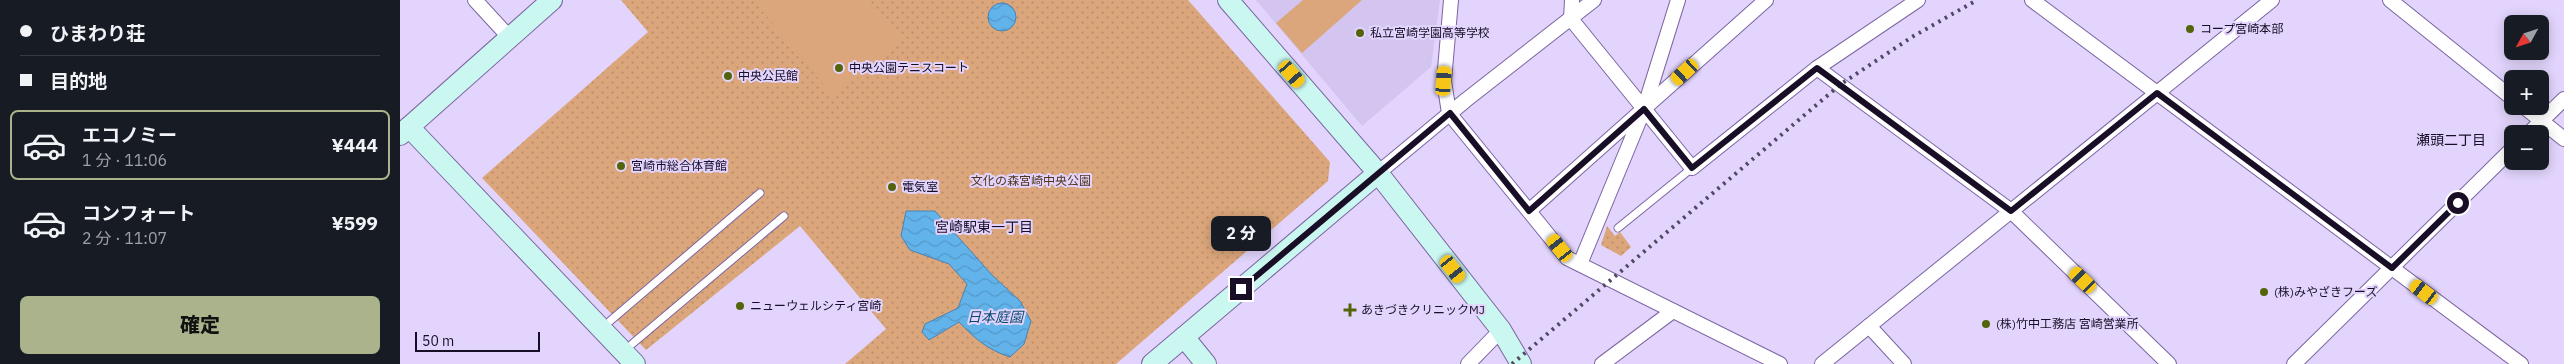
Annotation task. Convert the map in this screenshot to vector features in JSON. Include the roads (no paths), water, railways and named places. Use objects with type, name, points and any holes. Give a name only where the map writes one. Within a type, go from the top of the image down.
[{"type":"street","points":[[476,0],[510,38]]},
{"type":"street","points":[[552,0],[405,131],[635,364]]},
{"type":"street","points":[[1228,0],[1378,173],[1501,330],[1521,364]]},
{"type":"street","points":[[1451,0],[1444,81],[1450,113],[1567,258],[1780,364]]},
{"type":"street","points":[[1572,0],[1571,19],[1692,168],[1817,68],[1918,0]]},
{"type":"street","points":[[1152,364],[1450,113],[1594,0]]},
{"type":"street","points":[[1580,264],[1644,109],[1678,0]]},
{"type":"street","points":[[1529,211],[1766,0]]},
{"type":"street","points":[[2032,0],[2521,364]]},
{"type":"street","points":[[1822,364],[2272,0]]},
{"type":"street","points":[[2390,0],[2504,92]]},
{"type":"street","points":[[1817,68],[2011,211],[2169,364]]},
{"type":"street","points":[[2538,125],[2564,98]]},
{"type":"street","points":[[2535,115],[2564,139]]},
{"type":"street","points":[[2294,364],[2504,157]]},
{"type":"street","points":[[1602,364],[1673,311]]},
{"type":"street","points":[[1869,326],[1904,364]]},
{"type":"street","points":[[1468,364],[1501,330]]},
{"type":"street","points":[[1184,337],[1206,364]]},
{"type":"lane","points":[[1618,228],[1692,168]]},
{"type":"lane","points":[[610,321],[760,194]]},
{"type":"lane","points":[[632,344],[784,216]]},
{"type":"water","points":[[1002,3],[1012,7],[1016,17],[1012,27],[1002,31],[992,27],[988,17],[992,7]]},
{"type":"water","name":"日本庭園","points":[[906,211],[935,211],[992,275],[1020,301],[1031,321],[1024,344],[1010,357],[982,343],[959,322],[929,340],[922,332],[925,324],[958,308],[967,284],[949,264],[910,250],[901,236]]},
{"type":"railway","points":[[1512,364],[1841,84],[1912,37],[1977,0]]},
{"type":"place","name":"コープ宮崎本部","points":[[2190,29]]},
{"type":"place","name":"私立宮崎学園高等学校","points":[[1360,33]]},
{"type":"place","name":"中央公園テニスコート","points":[[839,68]]},
{"type":"place","name":"中央公民館","points":[[728,76]]},
{"type":"place","name":"宮崎市総合体育館","points":[[621,166]]},
{"type":"place","name":"電気室","points":[[892,187]]},
{"type":"place","name":"(株)みやざきフーズ","points":[[2264,292]]},
{"type":"place","name":"ニューウェルシティ宮崎","points":[[740,306]]},
{"type":"place","name":"あきづきクリニックMJ","points":[[1350,310]]},
{"type":"place","name":"(株)竹中工務店 宮崎営業所","points":[[1986,324]]},
{"type":"district","name":"瀬頭二丁目","points":[[2451,140]]},
{"type":"district","name":"宮崎駅東一丁目","points":[[984,227]]},
{"type":"park label","name":"文化の森宮崎中央公園","points":[[1031,181]]}]
